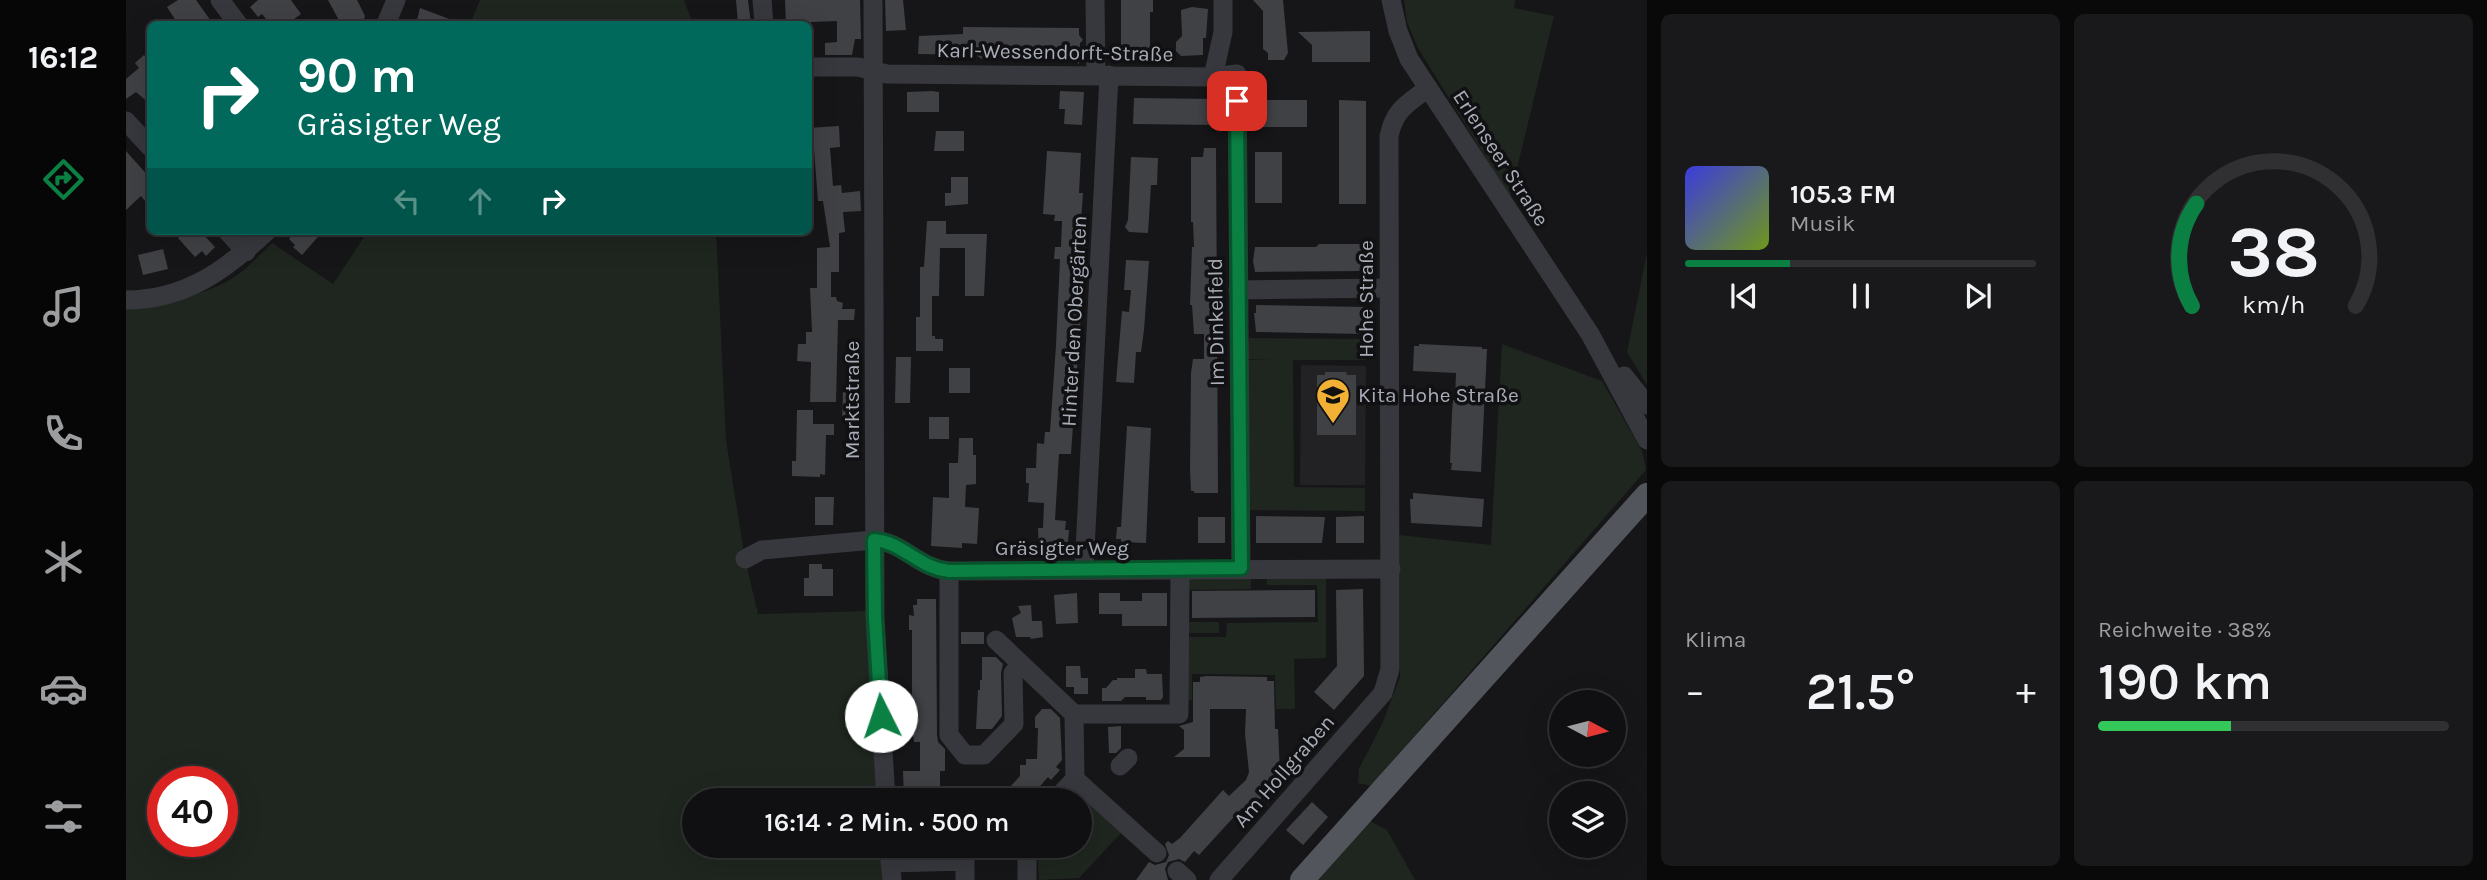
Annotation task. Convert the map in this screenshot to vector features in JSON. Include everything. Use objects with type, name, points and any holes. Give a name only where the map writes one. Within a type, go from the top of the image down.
[{"type":"main road","points":[[1302,880],[1647,495]]},
{"type":"main road","points":[[1620,525],[1647,515]]},
{"type":"street","points":[[220,0],[235,21]]},
{"type":"street","points":[[387,21],[396,0]]},
{"type":"street","points":[[762,0],[764,21]]},
{"type":"street","name":"Marktstraße","points":[[873,0],[875,618],[885,788]]},
{"type":"street","name":"Hinter den Obergärten","points":[[1084,570],[1102,75],[1095,0]]},
{"type":"street","points":[[1213,77],[1223,32],[1223,0]]},
{"type":"street","name":"Erlenseer Straße","points":[[1391,0],[1398,31],[1409,59],[1590,334],[1647,440]]},
{"type":"street","name":"Karl-Wessendorft-Straße","points":[[812,67],[874,69],[887,74],[1213,77],[1237,74]]},
{"type":"street","name":"Im Dinkelfeld","points":[[1237,74],[1241,568]]},
{"type":"street","name":"Hohe Straße","points":[[1383,693],[1390,669],[1389,136],[1398,110],[1428,88]]},
{"type":"street","points":[[126,121],[147,144]]},
{"type":"street","points":[[231,235],[246,252]]},
{"type":"street","points":[[126,300],[147,299],[190,287],[221,271],[263,235]]},
{"type":"street","points":[[1238,290],[1388,288]]},
{"type":"street","name":"Erlenseer Straße","points":[[1590,334],[1647,405]]},
{"type":"street","name":"Gräsigter Weg","points":[[745,559],[762,550],[874,540],[895,545],[930,568],[949,571],[1391,569]]},
{"type":"street","points":[[996,640],[1074,714],[1179,714],[1180,570]]},
{"type":"street","points":[[949,571],[948,735],[965,755],[985,755],[1014,724],[1013,673],[1021,664]]},
{"type":"street","name":"Am Hollgraben","points":[[1219,880],[1383,693]]},
{"type":"street","points":[[1066,788],[1075,779],[1074,714]]},
{"type":"street","points":[[1075,779],[1157,853]]},
{"type":"street","points":[[1027,858],[1027,880]]},
{"type":"street","points":[[890,863],[965,862],[965,880]]},
{"type":"shaded area","points":[[480,0],[684,0],[692,21],[471,21]]},
{"type":"shaded area","points":[[1404,0],[1515,0],[1514,8],[1554,16],[1510,197],[1418,48],[1407,22]]},
{"type":"shaded area","points":[[365,235],[716,235],[726,440],[745,559],[758,614],[868,611],[880,788],[682,788],[682,858],[886,858],[888,880],[126,880],[126,307],[203,292],[244,270],[272,243],[333,284]]},
{"type":"shaded area","points":[[1647,253],[1647,385],[1627,352]]},
{"type":"shaded area","points":[[1249,338],[1367,339],[1366,360],[1293,360],[1294,487],[1365,488],[1365,511],[1248,510],[1245,360],[1272,360],[1246,359]]},
{"type":"shaded area","points":[[1502,344],[1602,381],[1642,451],[1646,470],[1371,786],[1358,783],[1359,769],[1383,722],[1400,677],[1399,535],[1491,545]]},
{"type":"shaded area","name":"Kita Hohe Straße","points":[[1301,365],[1366,366],[1365,485],[1300,485]]},
{"type":"shaded area","points":[[1181,575],[1251,575],[1251,589],[1188,590],[1188,622],[1219,622],[1219,633],[1181,633]]},
{"type":"shaded area","points":[[1267,575],[1326,575],[1326,658],[1294,659],[1295,709],[1276,709],[1275,675],[1192,674],[1192,700],[1183,700],[1183,637],[1226,637],[1227,623],[1318,622],[1317,585],[1267,585]]},
{"type":"shaded area","points":[[1092,807],[1121,833],[1079,878],[1039,880],[1038,858],[1092,858]]},
{"type":"shaded area","points":[[1370,821],[1387,830],[1415,880],[1318,880]]},
{"type":"building","points":[[178,0],[196,0],[211,21],[176,21],[167,7]]},
{"type":"building","points":[[258,0],[291,0],[301,14],[294,19],[296,21],[268,21],[262,14],[258,17],[250,7]]},
{"type":"building","points":[[328,0],[357,0],[365,16],[363,21],[339,21]]},
{"type":"building","points":[[736,0],[748,0],[751,21],[738,21]]},
{"type":"building","points":[[785,0],[860,0],[861,39],[855,39],[852,55],[825,55],[825,43],[837,42],[837,21],[786,21]]},
{"type":"building","points":[[885,0],[903,0],[906,30],[886,31]]},
{"type":"building","points":[[1121,0],[1153,0],[1153,12],[1150,12],[1150,52],[1121,52]]},
{"type":"building","points":[[1253,0],[1283,0],[1288,53],[1284,60],[1268,60],[1268,53],[1263,49],[1263,11]]},
{"type":"building","points":[[1192,7],[1208,9],[1203,55],[1181,56],[1176,51],[1176,42],[1182,36],[1181,10]]},
{"type":"building","points":[[420,8],[455,21],[417,21]]},
{"type":"building","points":[[963,27],[1079,28],[1079,35],[1083,40],[1080,43],[1079,64],[1071,57],[1059,57],[1055,61],[1051,56],[1032,56],[1025,60],[1022,56],[986,54],[982,59],[976,55],[918,54],[919,36],[963,34]]},
{"type":"building","points":[[1370,31],[1370,62],[1312,62],[1312,45],[1298,32]]},
{"type":"building","points":[[144,55],[147,59],[147,101],[136,92],[126,99],[126,79],[139,68],[135,63]]},
{"type":"building","points":[[1060,91],[1084,92],[1082,125],[1064,124],[1065,109],[1059,109]]},
{"type":"building","points":[[907,92],[939,92],[939,112],[907,112]]},
{"type":"building","points":[[1134,98],[1217,99],[1217,125],[1133,124]]},
{"type":"building","points":[[1255,100],[1307,100],[1307,127],[1255,127]]},
{"type":"building","points":[[1339,100],[1366,101],[1366,204],[1339,204]]},
{"type":"building","points":[[839,126],[840,147],[830,148],[833,186],[841,185],[842,193],[860,191],[861,211],[843,212],[845,232],[839,233],[839,272],[831,272],[831,297],[836,297],[837,301],[843,303],[842,309],[855,309],[854,320],[838,320],[836,402],[810,402],[811,362],[797,361],[798,344],[806,344],[806,332],[812,332],[810,288],[817,288],[817,248],[830,247],[823,201],[818,201],[812,128]]},
{"type":"building","points":[[936,131],[964,131],[964,151],[934,151]]},
{"type":"building","points":[[1204,148],[1216,148],[1218,493],[1191,491],[1190,469],[1191,373],[1193,359],[1204,359],[1204,334],[1194,334],[1190,305],[1194,247],[1191,222],[1191,157],[1203,157]]},
{"type":"building","points":[[126,151],[147,175],[147,203],[141,196],[126,210]]},
{"type":"building","points":[[1047,151],[1081,153],[1079,193],[1083,193],[1080,236],[1082,242],[1086,242],[1071,454],[1059,454],[1055,520],[1066,521],[1065,530],[1069,530],[1064,552],[1039,550],[1038,528],[1043,528],[1044,503],[1028,502],[1029,483],[1026,483],[1026,468],[1036,468],[1037,443],[1044,444],[1045,432],[1050,432],[1056,345],[1060,259],[1054,259],[1055,247],[1061,247],[1062,221],[1054,221],[1055,215],[1043,214]]},
{"type":"building","points":[[1255,152],[1282,152],[1282,203],[1255,203]]},
{"type":"building","points":[[1131,157],[1158,158],[1157,185],[1151,185],[1148,233],[1129,232],[1125,227],[1128,220]]},
{"type":"building","points":[[951,177],[968,177],[968,204],[945,206],[945,193],[951,193]]},
{"type":"building","points":[[927,221],[946,221],[946,234],[987,234],[984,296],[965,296],[965,248],[940,248],[939,296],[932,296],[932,336],[935,336],[935,339],[943,339],[943,351],[916,351],[916,317],[920,317],[920,267],[924,267]]},
{"type":"building","points":[[181,235],[204,235],[215,247],[206,256],[202,251],[195,257],[178,238]]},
{"type":"building","points":[[292,235],[320,235],[302,255],[289,239]]},
{"type":"building","points":[[1319,244],[1366,244],[1365,271],[1255,272],[1255,247],[1316,247]]},
{"type":"building","points":[[163,249],[168,269],[143,275],[138,255]]},
{"type":"building","points":[[1126,260],[1149,261],[1144,330],[1141,352],[1136,352],[1134,383],[1116,382],[1122,311],[1129,312],[1131,290],[1124,290]]},
{"type":"building","points":[[1256,305],[1365,307],[1365,334],[1256,332]]},
{"type":"building","points":[[1419,344],[1487,349],[1481,472],[1451,470],[1456,373],[1413,371],[1414,346]]},
{"type":"building","points":[[896,357],[911,357],[910,403],[895,403]]},
{"type":"building","points":[[949,368],[970,368],[970,393],[949,393]]},
{"type":"building","points":[[1325,372],[1356,375],[1356,435],[1317,435],[1317,375],[1325,375]]},
{"type":"building","points":[[843,392],[859,393],[859,421],[842,420]]},
{"type":"building","points":[[797,410],[813,410],[813,424],[834,424],[834,435],[826,435],[825,475],[820,474],[820,477],[792,476],[792,461],[796,461]]},
{"type":"building","points":[[929,417],[949,417],[949,439],[929,439]]},
{"type":"building","points":[[1127,426],[1151,428],[1146,543],[1121,542],[1121,539],[1116,539],[1117,527],[1121,527]]},
{"type":"building","points":[[959,438],[973,438],[973,455],[976,455],[976,484],[966,485],[965,507],[979,508],[977,544],[962,543],[962,548],[931,546],[933,497],[949,498],[949,463],[958,463]]},
{"type":"building","points":[[1413,493],[1484,499],[1482,527],[1411,523],[1410,499],[1413,499]]},
{"type":"building","points":[[815,497],[834,497],[833,525],[815,525]]},
{"type":"building","points":[[1256,516],[1325,517],[1322,543],[1256,543]]},
{"type":"building","points":[[1364,516],[1364,543],[1336,543],[1336,517]]},
{"type":"building","points":[[1198,517],[1225,517],[1225,543],[1198,543]]},
{"type":"building","points":[[809,564],[822,564],[822,569],[833,569],[833,596],[804,596],[804,578],[809,578]]},
{"type":"building","points":[[1363,589],[1364,676],[1334,710],[1314,692],[1337,666],[1336,590]]},
{"type":"building","points":[[1315,590],[1315,617],[1192,618],[1192,591]]},
{"type":"building","points":[[1077,593],[1078,623],[1056,624],[1054,595]]},
{"type":"building","points":[[1099,593],[1120,593],[1120,601],[1142,601],[1142,593],[1167,593],[1167,626],[1122,626],[1122,614],[1099,614]]},
{"type":"building","points":[[917,599],[936,599],[937,735],[938,742],[945,749],[945,771],[940,771],[940,788],[904,788],[903,771],[920,771],[920,742],[914,742],[912,728],[912,630],[909,630],[909,615],[914,616],[913,605],[917,605]]},
{"type":"building","points":[[1031,605],[1032,621],[1042,621],[1043,637],[1016,637],[1012,618],[1021,613],[1018,606]]},
{"type":"building","points":[[961,632],[984,632],[984,644],[961,644]]},
{"type":"building","points":[[982,657],[996,657],[1003,664],[1002,716],[992,729],[976,729]]},
{"type":"building","points":[[1066,666],[1080,666],[1081,678],[1088,678],[1088,694],[1074,694],[1074,687],[1066,687]]},
{"type":"building","points":[[1135,669],[1146,669],[1147,674],[1162,674],[1161,700],[1125,697],[1121,701],[1102,701],[1102,688],[1106,688],[1117,678],[1135,678]]},
{"type":"building","points":[[1200,677],[1267,677],[1267,681],[1274,681],[1280,774],[1276,774],[1277,780],[1248,813],[1242,808],[1199,855],[1194,851],[1185,862],[1179,859],[1168,862],[1165,869],[1168,880],[1136,880],[1149,862],[1155,865],[1166,862],[1169,855],[1165,844],[1168,841],[1172,844],[1180,838],[1223,790],[1229,796],[1246,780],[1249,772],[1245,734],[1246,709],[1210,709],[1210,757],[1174,757],[1184,749],[1184,730],[1179,726],[1193,722],[1193,682],[1200,682]]},
{"type":"building","points":[[1042,709],[1051,709],[1060,718],[1062,760],[1056,767],[1060,770],[1051,780],[1048,777],[1038,788],[1009,788],[1020,776],[1020,765],[1026,765],[1026,759],[1037,759],[1038,728],[1035,728],[1035,717]]},
{"type":"building","points":[[1121,726],[1121,748],[1116,753],[1109,753],[1108,727]]},
{"type":"building","points":[[1312,802],[1328,817],[1303,845],[1286,830]]},
{"type":"place","name":"Kita Hohe Straße","points":[[1333,425]]},
{"type":"route","points":[[881,716],[875,618],[874,540],[895,545],[930,568],[949,571],[1241,568],[1237,101]]}]
